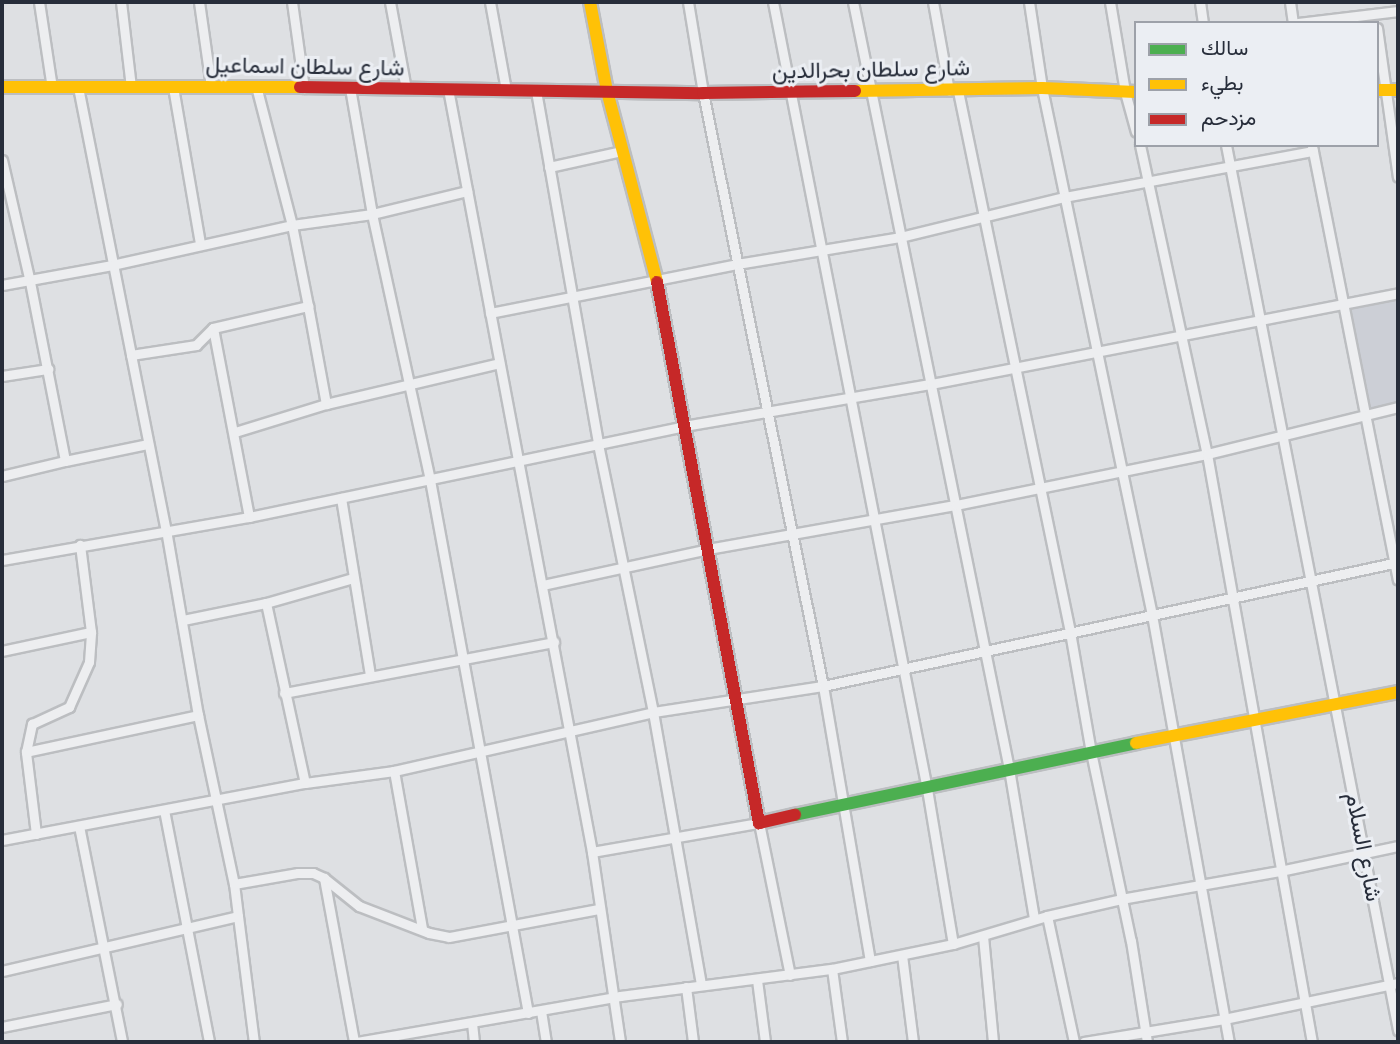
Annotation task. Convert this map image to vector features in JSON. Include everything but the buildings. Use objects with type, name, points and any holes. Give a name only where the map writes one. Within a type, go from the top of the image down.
[{"type":"street","points":[[39,2],[52,88]]},
{"type":"street","points":[[121,2],[131,87]]},
{"type":"street","points":[[199,2],[211,86]]},
{"type":"street","points":[[292,2],[304,88]]},
{"type":"street","points":[[390,2],[406,89]]},
{"type":"street","points":[[490,2],[506,90]]},
{"type":"street","points":[[590,2],[607,91],[657,282],[734,700],[790,975]]},
{"type":"street","points":[[688,2],[703,93],[845,807],[870,961]]},
{"type":"street","points":[[773,2],[927,789],[953,944]]},
{"type":"street","points":[[853,2],[1009,769],[1034,919]]},
{"type":"street","points":[[933,2],[983,215],[1040,486],[1146,1038]]},
{"type":"street","points":[[1029,2],[1042,88],[1152,615],[1228,1042]]},
{"type":"street","points":[[1110,2],[1134,118]]},
{"type":"street","points":[[1199,2],[1203,21]]},
{"type":"street","points":[[1290,2],[1295,21]]},
{"type":"street","points":[[1373,2],[1376,21],[1398,11]]},
{"type":"street","points":[[1379,38],[1398,177]]},
{"type":"street","points":[[256,86],[292,225],[326,404]]},
{"type":"street","name":"شارع سلطان اسماعيل","points":[[2,87],[256,86],[607,91]]},
{"type":"street","points":[[78,87],[166,530],[198,715],[234,884],[254,1042]]},
{"type":"street","points":[[173,87],[200,244]]},
{"type":"street","name":"شارع سلطان بحرالدين","points":[[607,91],[703,93],[1042,88],[1130,92]]},
{"type":"street","points":[[351,89],[372,214],[430,480],[528,1013]]},
{"type":"street","points":[[448,89],[592,852],[620,1042]]},
{"type":"street","points":[[536,91],[598,444],[653,712],[701,985]]},
{"type":"street","points":[[1141,147],[1207,454],[1312,1042]]},
{"type":"street","name":"شارع السلام","points":[[1226,147],[1334,705],[1394,984],[1398,1030]]},
{"type":"street","points":[[490,313],[737,264],[901,237],[1064,197],[1230,167],[1312,148],[1397,562],[1398,580]]},
{"type":"street","points":[[549,167],[622,151]]},
{"type":"street","points":[[2,160],[30,282],[65,461]]},
{"type":"street","points":[[2,285],[30,282],[292,225],[372,214],[467,191]]},
{"type":"street","points":[[2,560],[249,517],[518,463],[684,426],[849,400],[1398,293]]},
{"type":"street","points":[[131,355],[196,345],[213,328],[308,306]]},
{"type":"street","points":[[213,328],[235,432],[249,517]]},
{"type":"street","points":[[235,432],[326,404],[499,363]]},
{"type":"street","points":[[2,376],[48,369]]},
{"type":"street","points":[[543,585],[708,549],[956,505],[1207,454],[1398,407]]},
{"type":"street","points":[[2,475],[148,444]]},
{"type":"street","points":[[341,498],[370,675]]},
{"type":"street","points":[[36,834],[26,752],[32,724],[69,707],[89,662],[91,632],[80,545]]},
{"type":"street","points":[[2,840],[217,798],[394,771],[568,729],[653,712],[822,686],[1232,600],[1397,562]]},
{"type":"street","points":[[183,620],[266,603],[353,578]]},
{"type":"street","points":[[266,603],[305,783]]},
{"type":"street","points":[[2,651],[91,632]]},
{"type":"street","points":[[284,693],[554,642]]},
{"type":"street","points":[[592,852],[845,807],[1009,769],[1398,692]]},
{"type":"street","points":[[26,752],[198,715]]},
{"type":"street","points":[[394,771],[422,928]]},
{"type":"street","points":[[164,810],[209,1042]]},
{"type":"street","points":[[79,826],[117,1004],[122,1042]]},
{"type":"street","points":[[324,878],[355,1042],[398,1039],[613,997],[832,969],[953,944],[1034,919],[1121,898],[1201,886],[1398,846]]},
{"type":"street","points":[[234,884],[306,873],[324,878],[359,906],[422,928],[429,933],[449,937],[599,909]]},
{"type":"street","points":[[2,971],[238,916]]},
{"type":"street","points":[[1047,916],[1074,1042]]},
{"type":"street","points":[[982,936],[993,1042]]},
{"type":"street","points":[[902,955],[913,1042]]},
{"type":"street","points":[[832,969],[842,1042]]},
{"type":"street","points":[[758,980],[765,1042]]},
{"type":"street","points":[[1084,1042],[1146,1038],[1303,1000],[1394,984]]},
{"type":"street","points":[[686,987],[694,1042]]},
{"type":"street","points":[[2,1027],[117,1004]]},
{"type":"street","points":[[541,1011],[546,1042]]},
{"type":"street","points":[[472,1023],[474,1042]]},
{"type":"shaded area","points":[[1398,297],[1398,402],[1370,410],[1343,307]]},
{"type":"traffic: fast","points":[[795,815],[1136,743]]},
{"type":"traffic: slow","points":[[590,2],[607,91],[657,282]]},
{"type":"traffic: slow","points":[[2,87],[300,87]]},
{"type":"traffic: slow","points":[[855,91],[1042,88],[1134,92]]},
{"type":"traffic: slow","points":[[1379,90],[1398,90]]},
{"type":"traffic: slow","points":[[1136,743],[1398,692]]},
{"type":"traffic: jam","points":[[300,87],[703,93],[855,91]]},
{"type":"traffic: jam","points":[[657,282],[759,823],[795,815]]}]
